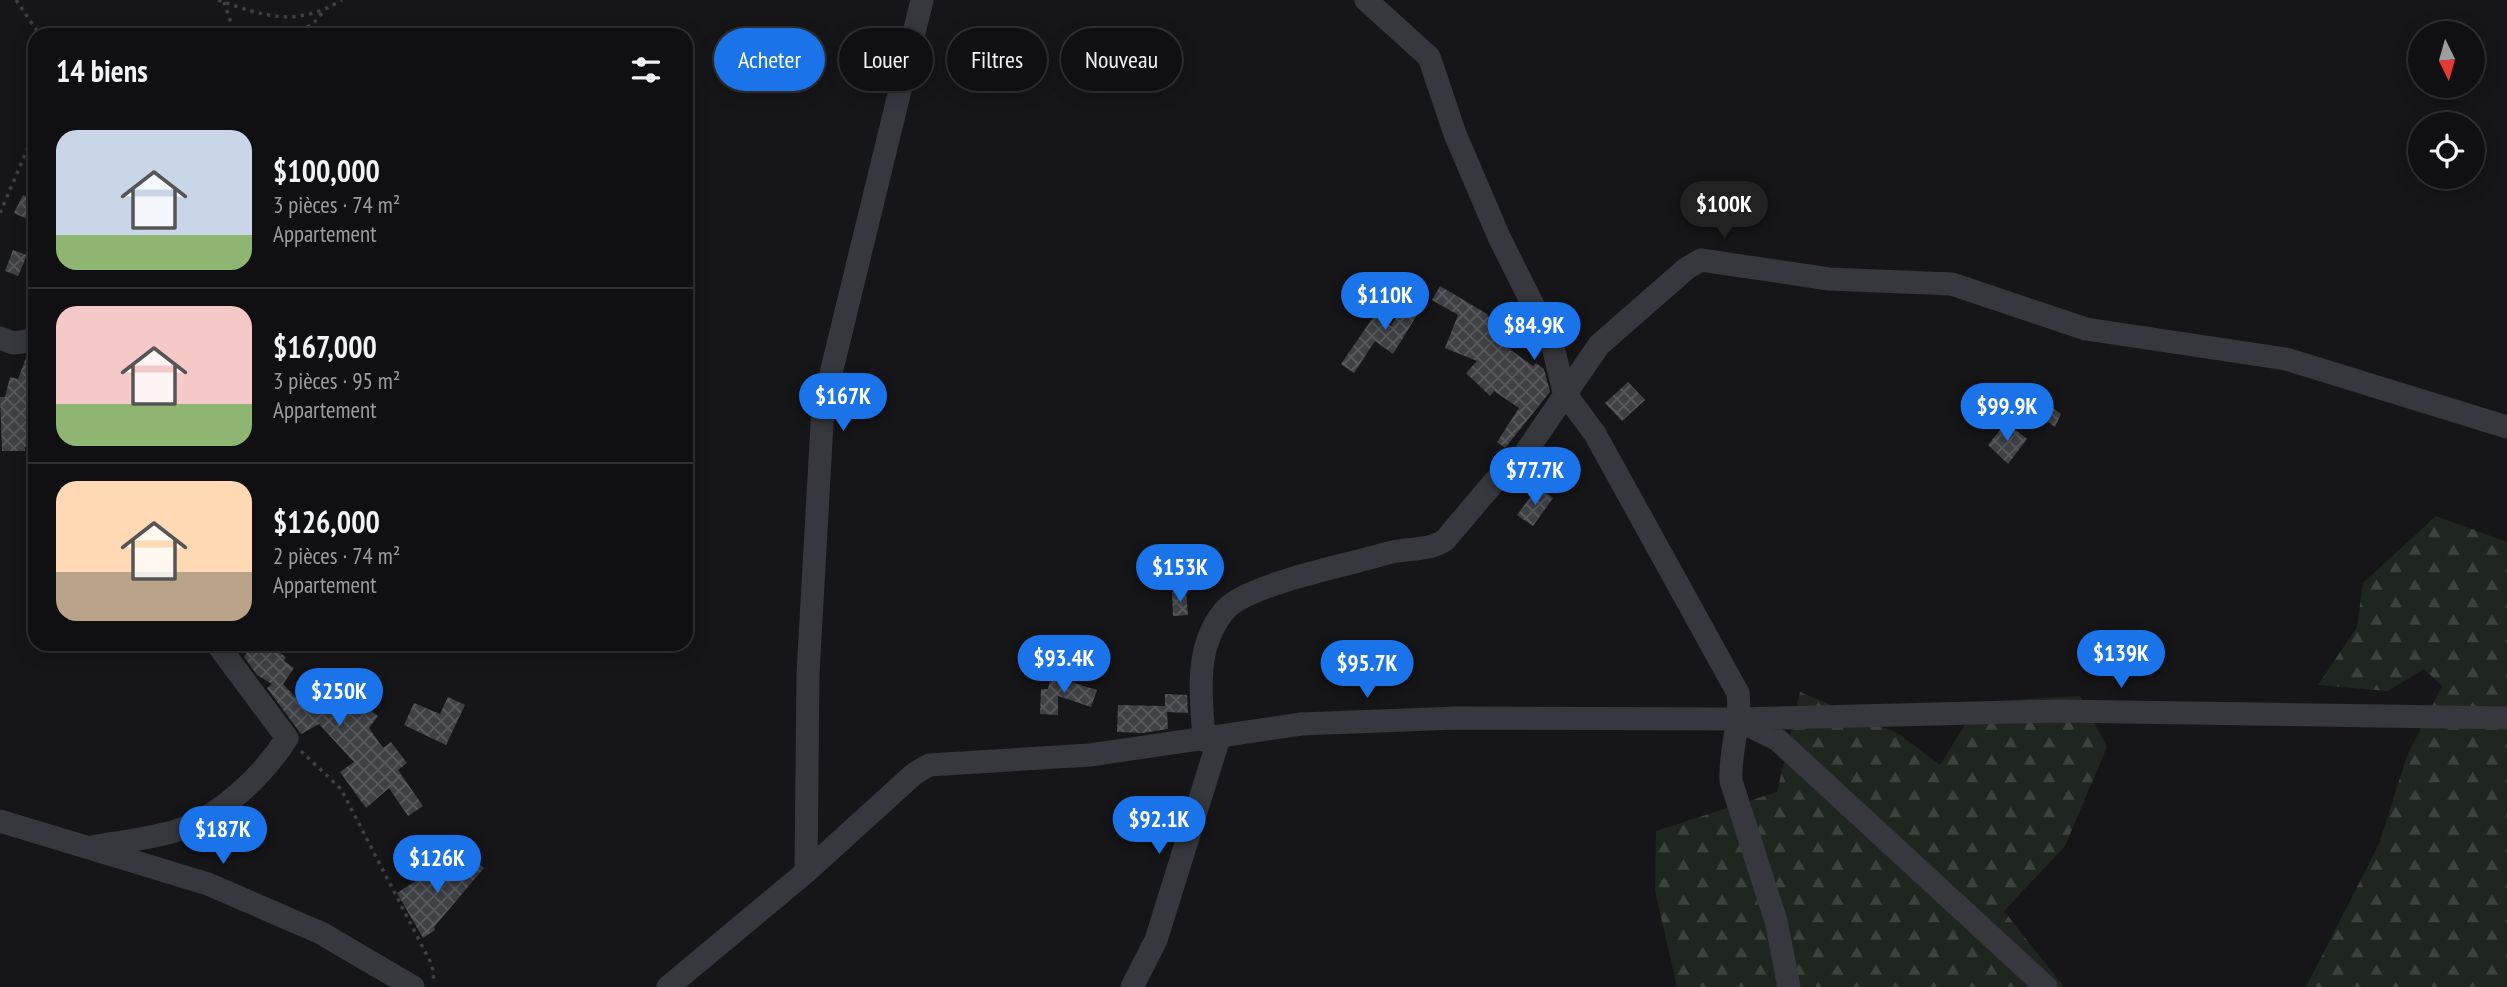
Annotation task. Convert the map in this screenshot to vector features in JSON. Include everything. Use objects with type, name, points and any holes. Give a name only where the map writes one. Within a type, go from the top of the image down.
[{"type":"street","points":[[806,872],[808,674],[823,405],[922,0]]},
{"type":"street","points":[[1366,0],[1429,57],[1455,134],[1499,237],[1552,343],[1564,392],[1595,435],[1738,694],[1740,705],[1735,719],[1730,761],[1731,780],[1776,921],[1789,987]]},
{"type":"street","points":[[1132,987],[1156,940],[1211,739],[1203,663],[1208,639],[1221,614],[1236,601],[1285,582],[1393,552],[1438,545],[1495,481],[1519,462],[1564,392],[1599,345],[1687,268],[1701,260],[1829,279],[1952,284],[2086,329],[2286,359],[2507,427]]},
{"type":"street","points":[[0,338],[13,343],[28,341]]},
{"type":"street","points":[[90,848],[175,831],[217,809],[272,762],[287,738],[222,651]]},
{"type":"street","points":[[668,987],[806,872],[914,774],[929,765],[1090,755],[1301,724],[1457,718],[1735,719],[2058,711],[2507,718]]},
{"type":"street","points":[[1735,719],[1778,740],[2046,987]]},
{"type":"street","points":[[0,821],[208,884],[321,933],[413,987]]},
{"type":"path","points":[[16,0],[35,28]]},
{"type":"path","points":[[218,0],[274,19],[323,11],[342,0]]},
{"type":"path","points":[[225,2],[232,28]]},
{"type":"path","points":[[310,28],[323,11]]},
{"type":"path","points":[[303,28],[312,25]]},
{"type":"path","points":[[0,213],[28,147]]},
{"type":"path","points":[[287,738],[341,789],[432,965],[434,987]]},
{"type":"green space","points":[[2436,516],[2507,542],[2507,987],[2306,987],[2379,844],[2407,756],[2442,686],[2424,669],[2388,691],[2318,685],[2357,627],[2363,583]]},
{"type":"green space","points":[[1800,692],[1899,734],[1940,765],[1979,702],[2080,696],[2107,747],[2065,846],[2004,911],[2064,987],[1677,987],[1655,891],[1656,831],[1777,792]]},
{"type":"building","points":[[23,195],[28,198],[28,220],[14,213]]},
{"type":"building","points":[[13,250],[27,255],[18,276],[5,271]]},
{"type":"building","points":[[1440,286],[1487,314],[1492,323],[1498,315],[1516,327],[1504,345],[1533,366],[1536,363],[1544,369],[1550,392],[1505,448],[1497,442],[1519,408],[1494,391],[1490,396],[1466,373],[1477,361],[1445,348],[1458,315],[1432,300]]},
{"type":"building","points":[[1414,289],[1427,299],[1393,354],[1375,341],[1354,373],[1341,364],[1374,316],[1391,326]]},
{"type":"building","points":[[27,355],[28,446],[25,447],[25,451],[2,451],[0,397],[5,397],[10,377],[18,379]]},
{"type":"building","points":[[1628,382],[1645,400],[1622,421],[1605,403]]},
{"type":"building","points":[[2040,398],[2061,414],[2055,427],[2032,411]]},
{"type":"building","points":[[2006,422],[2027,439],[2008,464],[1988,445]]},
{"type":"building","points":[[1538,487],[1553,498],[1533,526],[1517,515]]},
{"type":"building","points":[[1186,591],[1188,615],[1173,616],[1172,592]]},
{"type":"building","points":[[248,651],[277,651],[286,657],[284,661],[294,668],[283,684],[301,703],[322,682],[324,684],[332,668],[358,680],[351,695],[378,716],[369,728],[383,748],[391,742],[407,763],[398,770],[423,806],[408,816],[389,788],[366,808],[340,772],[354,762],[319,724],[301,734],[267,688],[272,684],[257,675],[244,657]]},
{"type":"building","points":[[1051,676],[1097,690],[1091,707],[1058,696],[1058,715],[1040,714],[1041,689],[1048,689]]},
{"type":"building","points":[[1165,694],[1187,695],[1188,713],[1167,712],[1168,729],[1143,733],[1117,732],[1118,705],[1165,706]]},
{"type":"building","points":[[448,697],[465,705],[446,745],[404,725],[414,703],[440,714]]},
{"type":"building","points":[[468,854],[484,868],[434,927],[435,930],[423,938],[397,893],[431,871],[440,887]]}]
